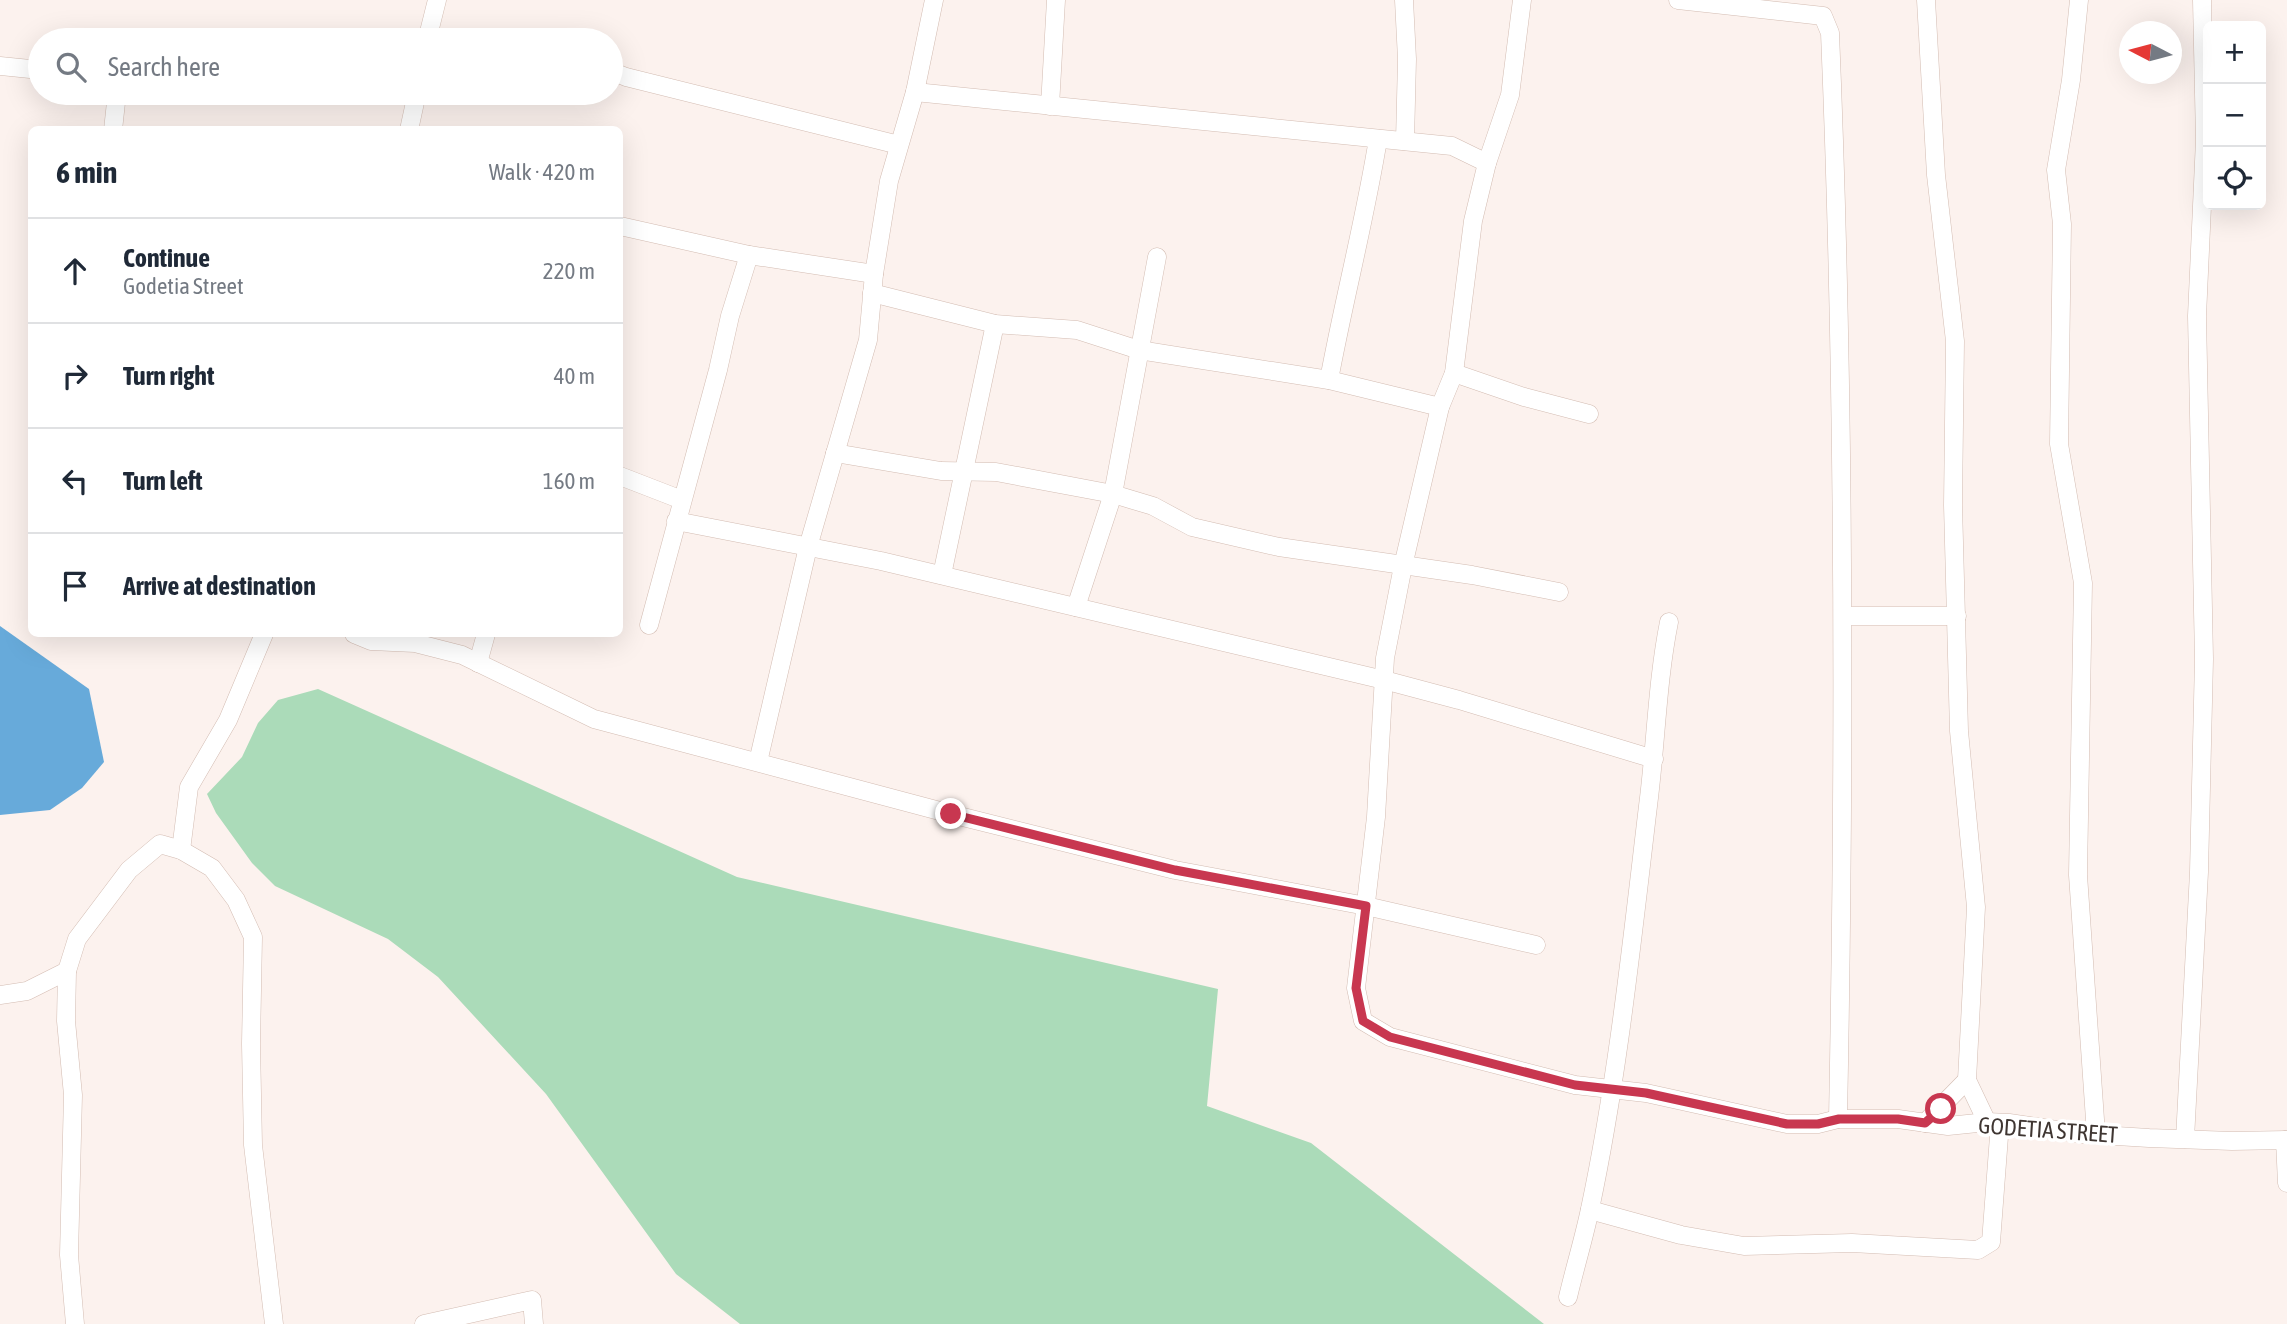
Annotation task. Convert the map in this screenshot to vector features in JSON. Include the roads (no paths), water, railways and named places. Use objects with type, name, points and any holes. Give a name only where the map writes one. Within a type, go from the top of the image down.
[{"type":"street","points":[[430,28],[437,0]]},
{"type":"street","points":[[758,762],[808,547],[868,340],[874,274],[889,181],[915,92],[933,0]]},
{"type":"street","points":[[1050,106],[1056,0]]},
{"type":"street","points":[[1404,0],[1407,59],[1405,141]]},
{"type":"street","points":[[1366,906],[1376,817],[1385,658],[1403,566],[1440,407],[1454,373],[1473,221],[1487,163],[1510,95],[1522,0]]},
{"type":"street","points":[[1678,0],[1822,16],[1830,33],[1839,233],[1844,616],[1839,1119]]},
{"type":"street","points":[[1590,1210],[1681,1235],[1744,1246],[1852,1242],[1978,1250],[1991,1242],[1994,1122],[1967,1080],[1976,907],[1959,731],[1953,505],[1955,341],[1936,175],[1926,0]]},
{"type":"street","points":[[2079,0],[2071,80],[2056,170],[2062,236],[2059,444],[2083,583],[2078,875],[2096,1134]]},
{"type":"street","points":[[2185,1139],[2199,872],[2204,659],[2197,316],[2205,140],[2202,0]]},
{"type":"street","points":[[0,66],[28,69]]},
{"type":"street","points":[[623,76],[899,145]]},
{"type":"street","points":[[915,92],[1452,146],[1487,163]]},
{"type":"street","points":[[113,126],[116,105]]},
{"type":"street","points":[[410,126],[414,105]]},
{"type":"street","points":[[1329,380],[1344,300],[1368,200],[1378,139]]},
{"type":"street","points":[[623,227],[749,255],[874,274]]},
{"type":"street","points":[[649,625],[730,316],[749,255]]},
{"type":"street","points":[[1076,607],[1113,494],[1157,257]]},
{"type":"street","points":[[872,293],[995,324],[1077,330],[1139,350],[1329,380],[1440,407]]},
{"type":"street","points":[[942,575],[995,324]]},
{"type":"street","points":[[1454,373],[1524,397],[1589,414]]},
{"type":"street","points":[[835,453],[941,471],[996,472],[1113,494],[1153,506],[1192,527],[1279,547],[1472,575],[1559,592]]},
{"type":"street","points":[[623,478],[682,500]]},
{"type":"street","points":[[676,521],[942,575],[1384,680],[1654,759]]},
{"type":"street","points":[[1844,616],[1957,616]]},
{"type":"street","points":[[1568,1297],[1590,1210],[1611,1089],[1654,759],[1661,659],[1668,622]]},
{"type":"street","points":[[181,850],[189,787],[229,720],[263,637]]},
{"type":"street","points":[[361,637],[371,641],[415,643],[462,655],[594,719],[758,762],[1175,870],[1366,906],[1536,945]]},
{"type":"street","points":[[478,663],[485,637]]},
{"type":"street","points":[[75,1324],[69,1255],[73,1095],[66,1021],[67,971],[77,939],[129,870],[160,844],[181,850],[212,868],[236,900],[253,937],[253,1145],[274,1324]]},
{"type":"street","name":"GODETIA STREET","points":[[1366,906],[1356,988],[1363,1021],[1390,1037],[1563,1082],[1646,1093],[1787,1124],[1818,1124],[1839,1119],[1898,1119],[1948,1126],[1994,1122],[2096,1134],[2185,1139],[2286,1140]]},
{"type":"street","points":[[0,995],[27,991],[67,971]]},
{"type":"street","points":[[1925,1123],[1967,1080]]},
{"type":"street","points":[[2286,1140],[2287,1183]]},
{"type":"street","points":[[424,1324],[532,1300],[534,1324]]},
{"type":"water","points":[[0,626],[89,689],[104,762],[82,788],[50,810],[0,815]]}]
